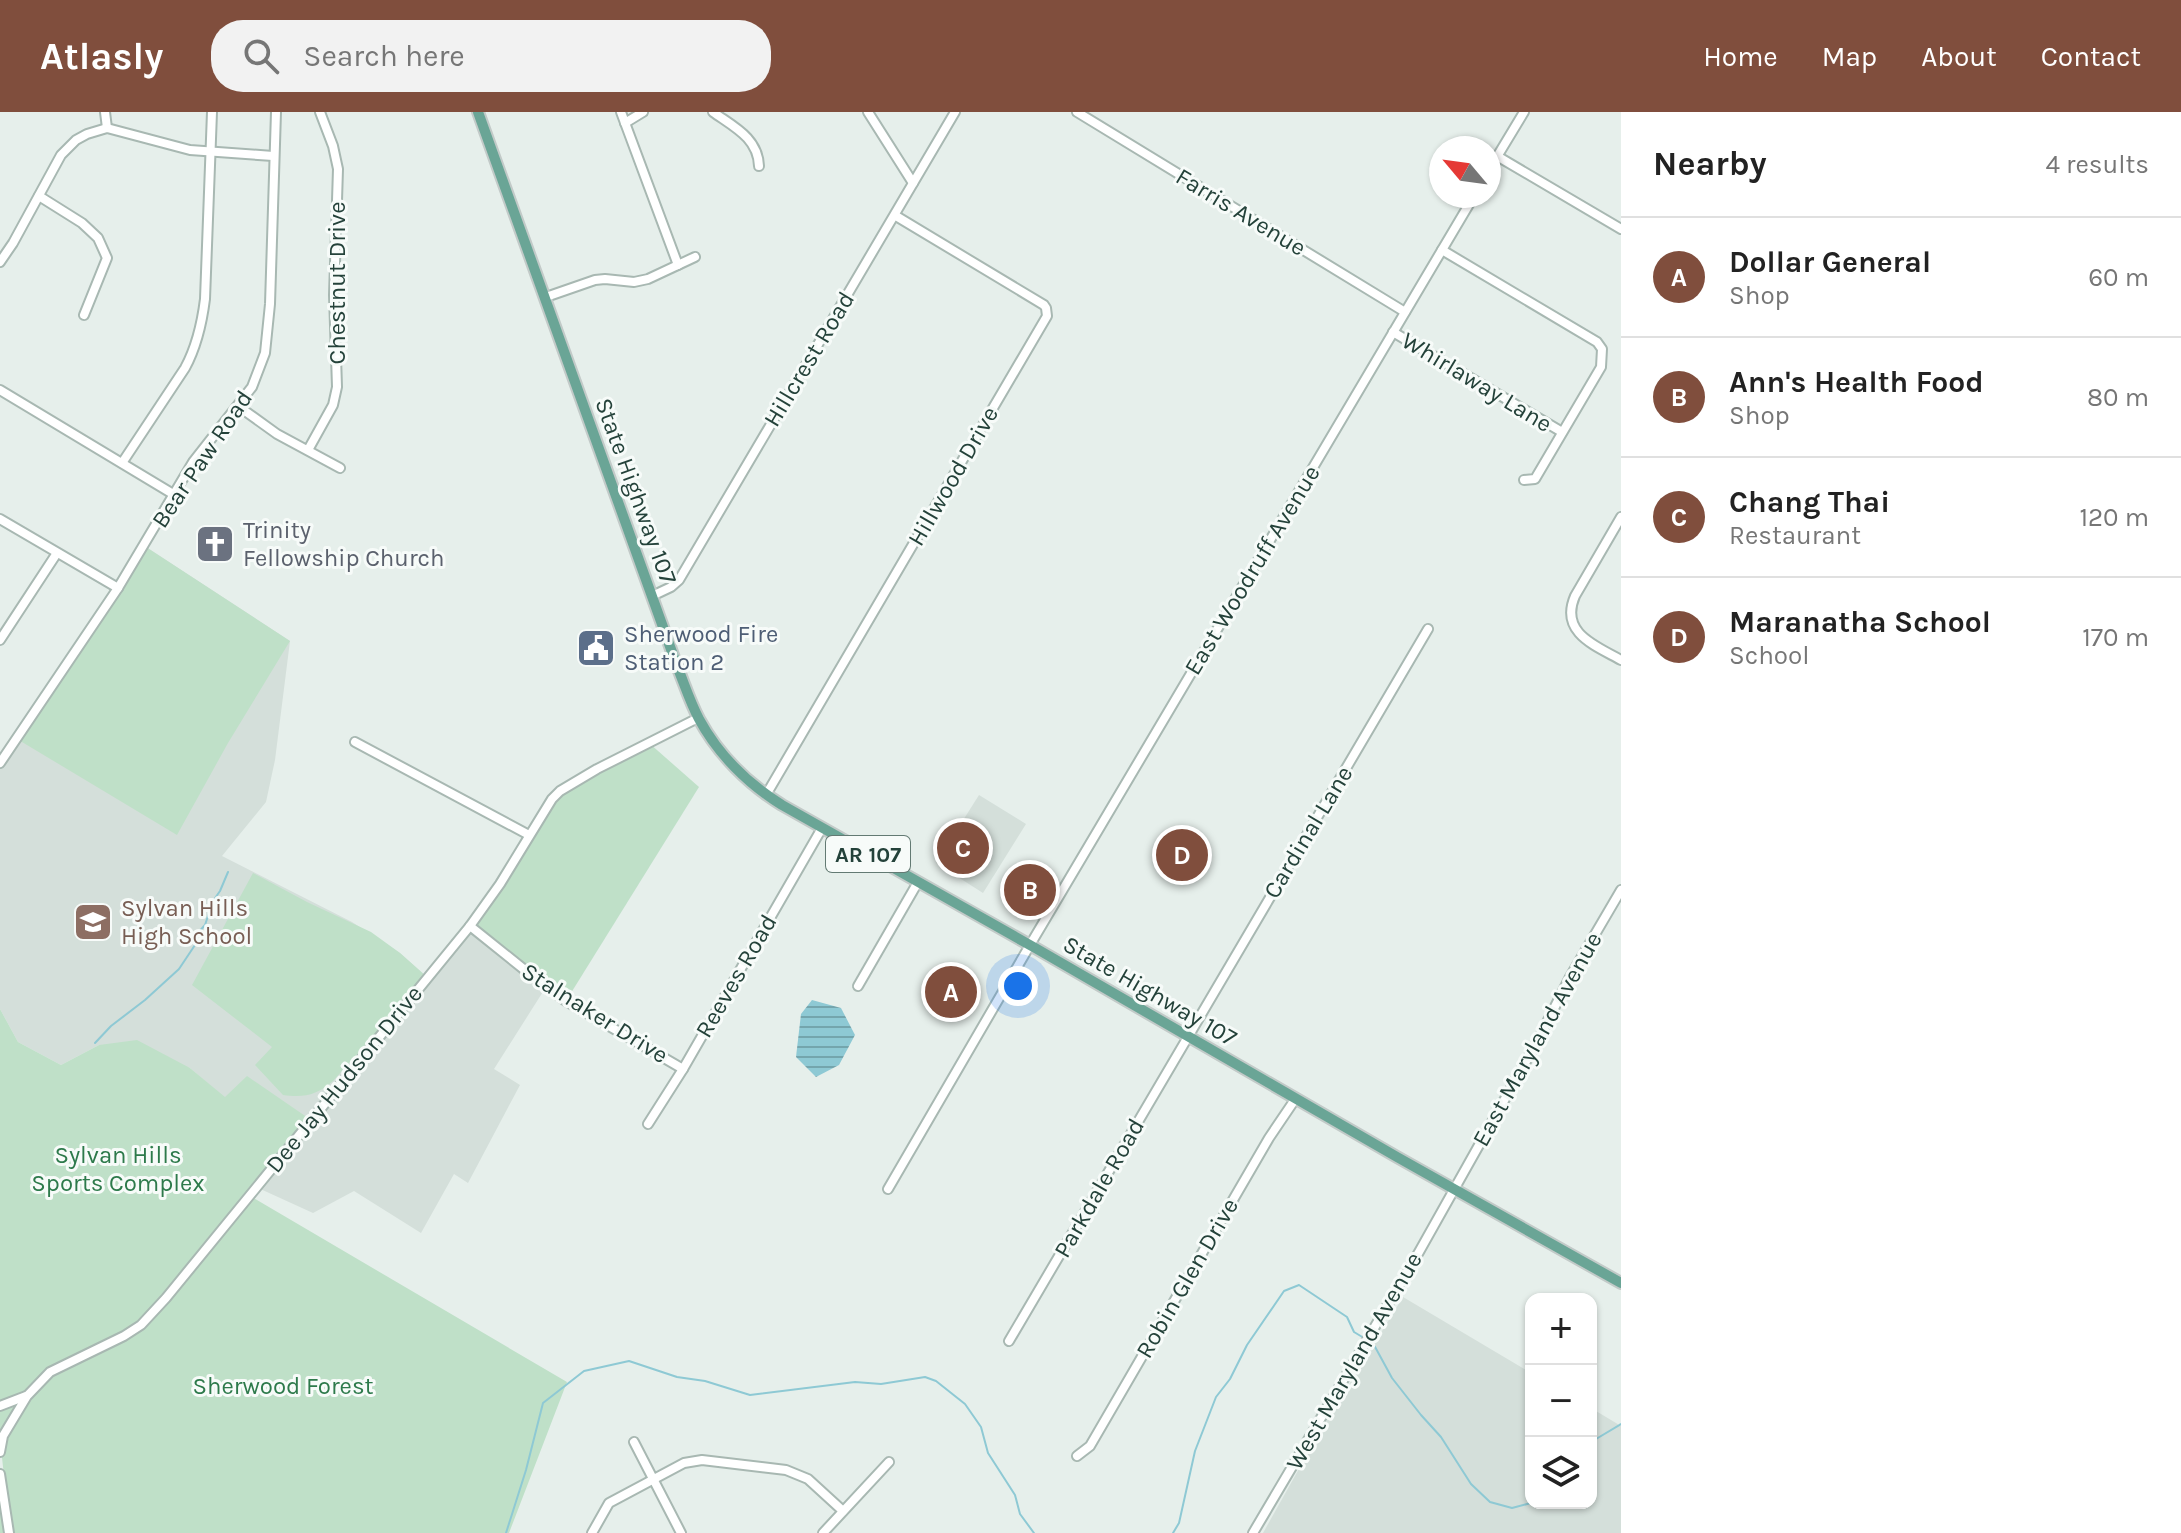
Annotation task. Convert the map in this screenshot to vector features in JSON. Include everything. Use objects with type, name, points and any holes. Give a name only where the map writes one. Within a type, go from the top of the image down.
[{"type":"main road","name":"State Highway 107","points":[[478,112],[698,718],[737,771],[766,795],[822,828],[1621,1283]]},
{"type":"street","points":[[105,112],[107,128]]},
{"type":"street","points":[[122,463],[185,368],[198,337],[205,299],[212,112]]},
{"type":"street","name":"Bear Paw Road","points":[[0,763],[118,588],[206,443],[238,406],[257,376],[268,336],[276,112]]},
{"type":"street","name":"Chestnut Drive","points":[[308,450],[333,405],[337,387],[334,295],[338,169],[320,112]]},
{"type":"street","points":[[621,112],[678,265]]},
{"type":"street","points":[[625,123],[643,112]]},
{"type":"street","points":[[713,112],[753,143],[759,166]]},
{"type":"street","points":[[868,112],[913,183]]},
{"type":"street","name":"Hillcrest Road","points":[[652,596],[679,580],[955,112]]},
{"type":"street","name":"Farris Avenue","points":[[1077,112],[1405,312]]},
{"type":"street","points":[[1501,149],[1524,112]]},
{"type":"street","points":[[0,262],[61,155],[87,134],[107,128],[180,148],[273,156]]},
{"type":"street","points":[[1501,158],[1621,229]]},
{"type":"street","points":[[39,196],[82,223],[98,238],[107,258],[84,315]]},
{"type":"street","name":"East Woodruff Avenue","points":[[888,1189],[1467,208]]},
{"type":"street","name":"Hillwood Drive","points":[[766,795],[1047,316],[1044,305],[896,216]]},
{"type":"street","points":[[1442,250],[1597,342],[1602,349],[1601,367],[1535,479],[1524,480]]},
{"type":"street","points":[[546,297],[595,280],[634,282],[648,279],[695,257]]},
{"type":"street","name":"Whirlaway Lane","points":[[1393,332],[1562,432]]},
{"type":"street","points":[[0,390],[173,494]]},
{"type":"street","points":[[238,406],[277,434],[340,468]]},
{"type":"street","points":[[1621,517],[1571,608],[1579,633],[1621,660]]},
{"type":"street","points":[[0,519],[118,588]]},
{"type":"street","points":[[0,640],[57,553]]},
{"type":"street","name":"Cardinal Lane","points":[[1188,1036],[1428,629]]},
{"type":"street","name":"Dee Jay Hudson Drive","points":[[0,1452],[3,1436],[27,1396],[50,1372],[124,1336],[141,1325],[156,1309],[470,926],[500,884],[552,799],[578,779],[698,718]]},
{"type":"street","points":[[355,742],[529,835]]},
{"type":"street","name":"Reeves Road","points":[[648,1124],[822,828]]},
{"type":"street","points":[[858,986],[918,882]]},
{"type":"street","name":"East Maryland Avenue","points":[[1454,1188],[1621,890]]},
{"type":"street","name":"Stalnaker Drive","points":[[470,926],[556,994],[683,1069]]},
{"type":"street","name":"Parkdale Road","points":[[1009,1341],[1188,1036]]},
{"type":"street","name":"Robin Glen Drive","points":[[1077,1456],[1090,1446],[1269,1138],[1296,1098]]},
{"type":"street","name":"West Maryland Avenue","points":[[1253,1533],[1454,1188]]},
{"type":"street","points":[[0,1406],[27,1396]]},
{"type":"street","points":[[634,1442],[681,1533]]},
{"type":"street","points":[[592,1533],[609,1503],[684,1463],[702,1460],[786,1470],[808,1479],[843,1511]]},
{"type":"street","points":[[823,1533],[889,1462]]},
{"type":"street","points":[[0,1474],[9,1533]]},
{"type":"shaded area","points":[[143,545],[290,641],[275,760],[266,802],[222,856],[352,922],[400,953],[428,978],[470,926],[546,987],[494,1069],[520,1085],[468,1183],[454,1174],[421,1233],[354,1191],[313,1213],[256,1187],[225,1098],[190,1068],[99,1045],[61,1065],[18,1042],[0,1009],[0,763]]},
{"type":"shaded area","points":[[979,795],[1026,824],[983,893],[936,863]]},
{"type":"shaded area","points":[[1403,1297],[1525,1369],[1525,1509],[1597,1509],[1597,1412],[1621,1426],[1621,1533],[1263,1533],[1318,1435]]},
{"type":"green space","points":[[143,545],[290,641],[177,835],[17,739]]},
{"type":"green space","points":[[649,743],[699,787],[566,1001],[470,926],[552,799]]},
{"type":"green space","points":[[253,873],[371,932],[427,977],[333,1081],[310,1094],[283,1095],[255,1065],[272,1047],[192,985]]},
{"type":"green space","name":"Sherwood Forest","points":[[0,1009],[18,1042],[61,1065],[99,1045],[137,1040],[190,1068],[225,1097],[247,1076],[311,1120],[250,1196],[567,1382],[509,1533],[0,1533],[0,1474],[10,1532],[1,1448],[0,1452]]},
{"type":"water","points":[[812,1000],[841,1008],[855,1035],[839,1065],[816,1077],[796,1057],[801,1014]]},
{"type":"waterway","points":[[95,1043],[179,969],[195,945],[228,872]]},
{"type":"waterway","points":[[1173,1533],[1179,1523],[1195,1451],[1216,1397],[1284,1291],[1299,1285],[1347,1317],[1354,1332],[1364,1338]]},
{"type":"waterway","points":[[1369,1341],[1392,1378],[1441,1437],[1471,1484],[1490,1502],[1512,1508],[1525,1505]]},
{"type":"waterway","points":[[506,1533],[543,1403],[584,1371],[629,1361],[677,1377],[705,1381],[750,1395],[855,1382],[881,1384],[925,1377],[936,1381],[965,1404],[981,1427],[988,1453],[1015,1495],[1020,1514],[1034,1533]]},
{"type":"waterway","points":[[1597,1438],[1621,1424]]},
{"type":"place","name":"Trinity Fellowship Church","points":[[215,544]]},
{"type":"place","name":"Sherwood Fire Station 2","points":[[596,648]]},
{"type":"place","name":"Chang Thai","points":[[963,848]]},
{"type":"place","name":"Maranatha School","points":[[1182,855]]},
{"type":"place","name":"Ann's Health Food","points":[[1030,890]]},
{"type":"place","name":"Sylvan Hills High School","points":[[93,922]]},
{"type":"place","name":"Dollar General","points":[[951,992]]},
{"type":"park label","name":"Sylvan Hills Sports Complex","points":[[118,1169]]}]
